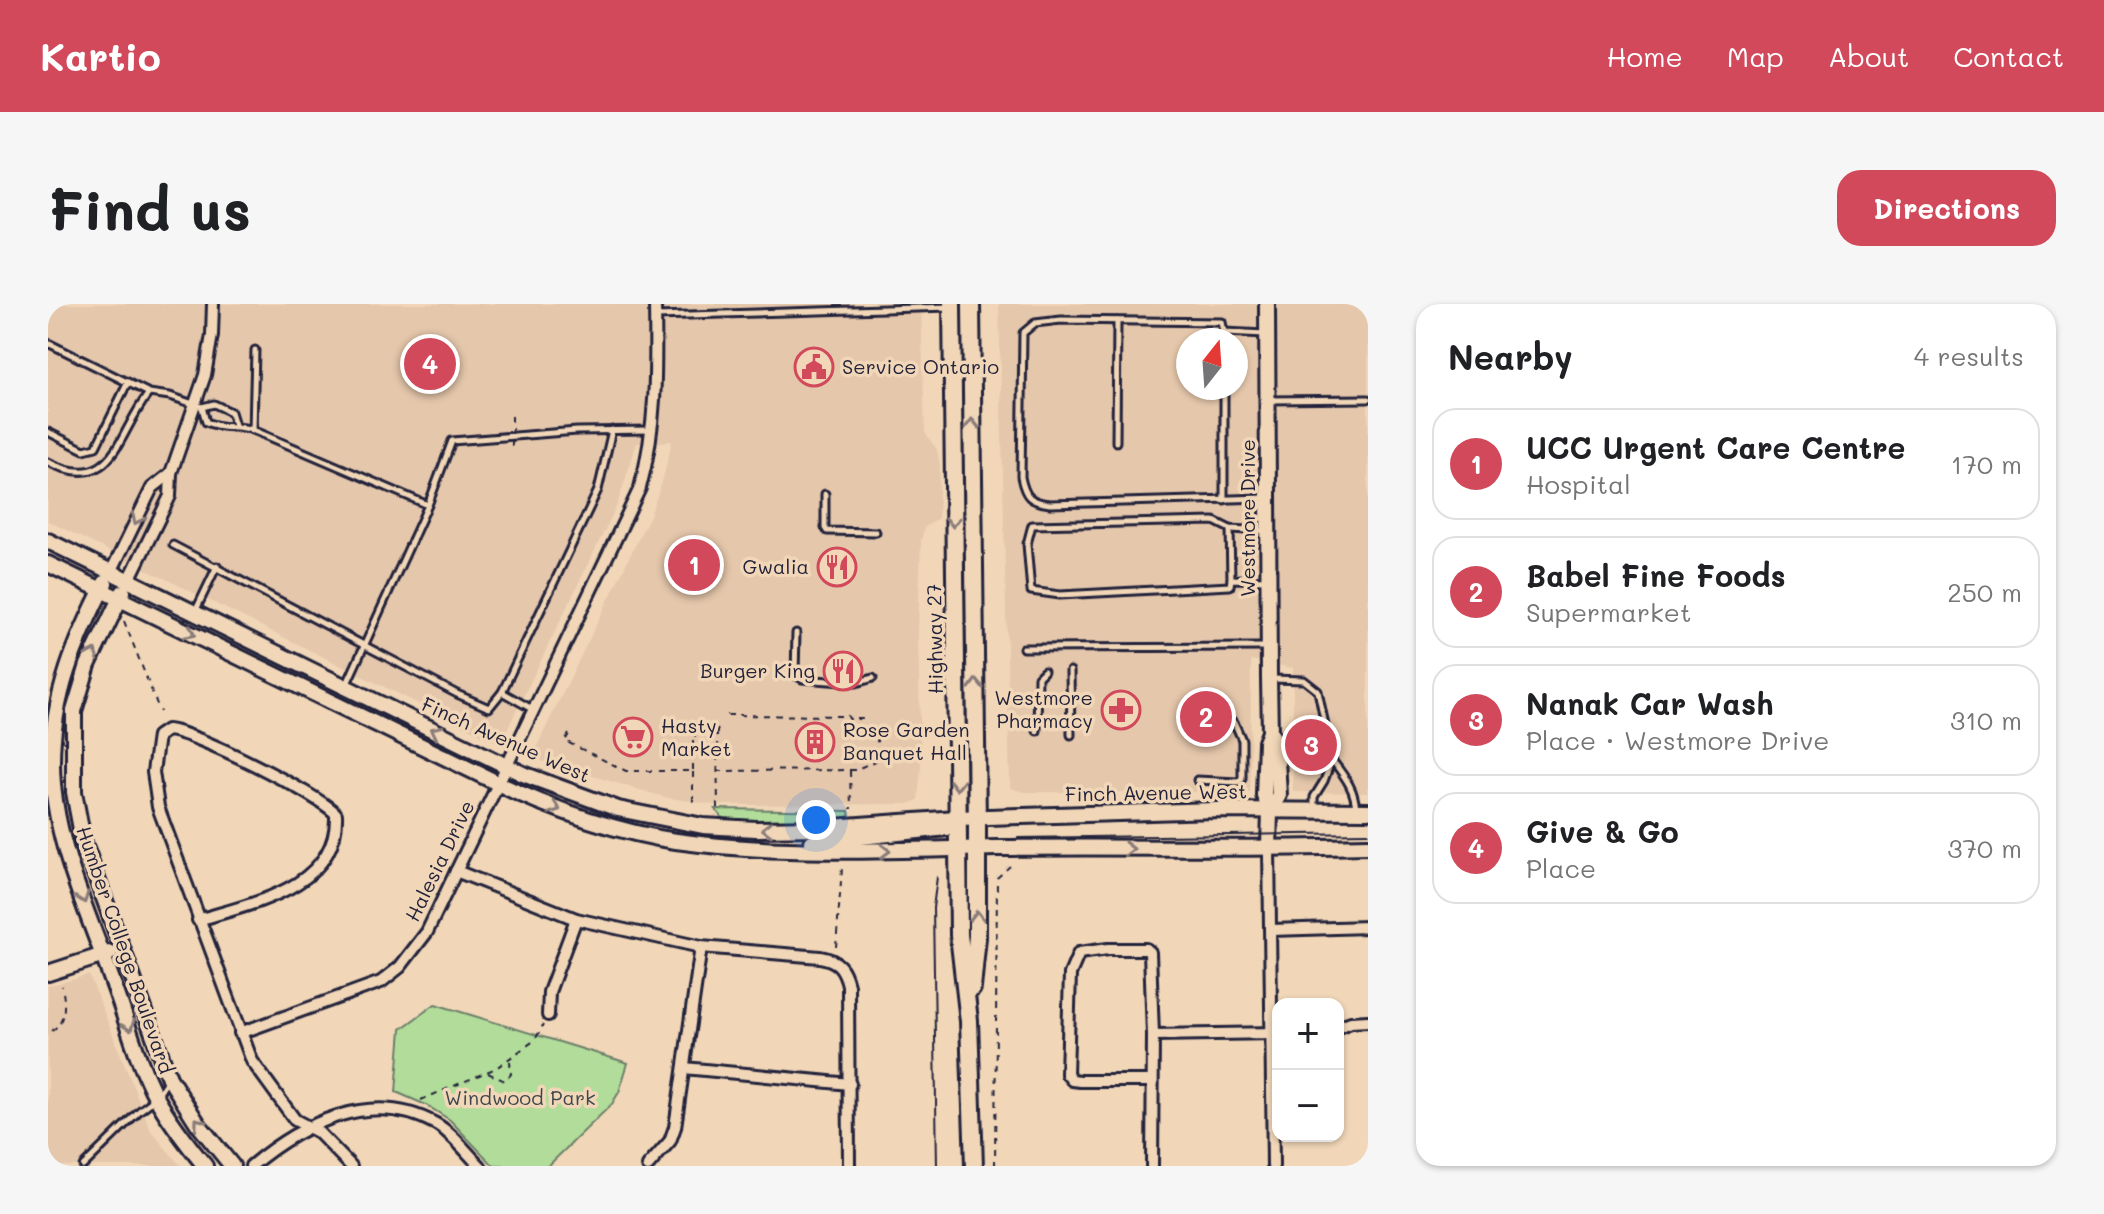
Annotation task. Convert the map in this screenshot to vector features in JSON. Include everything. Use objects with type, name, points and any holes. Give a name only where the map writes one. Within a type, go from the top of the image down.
[{"type":"main road","name":"Highway 27","points":[[969,1021],[977,937],[971,304]]},
{"type":"main road","name":"Westmore Drive","points":[[1267,304],[1270,732],[1266,742],[1264,795],[1270,811],[1269,847]]},
{"type":"main road","name":"Highway 27","points":[[952,305],[959,935],[969,1021],[974,1166]]},
{"type":"main road","name":"Finch Avenue West","points":[[48,541],[506,765],[618,809],[703,826],[756,829],[1270,811],[1362,811]]},
{"type":"main road","name":"Finch Avenue West","points":[[48,564],[543,804],[591,821],[698,844],[772,849],[957,851],[1368,846]]},
{"type":"main road","name":"Humber College Boulevard","points":[[111,572],[76,643],[66,671],[56,713],[51,797],[103,955],[156,1098],[177,1132],[205,1166]]},
{"type":"main road","name":"Humber College Boulevard","points":[[129,580],[88,665],[77,698],[74,711],[74,792],[83,840],[169,1078],[198,1124],[232,1166]]},
{"type":"main road","name":"Finch Avenue West","points":[[772,849],[957,822]]},
{"type":"main road","points":[[698,844],[703,826]]},
{"type":"main road","points":[[48,973],[121,949]]},
{"type":"street","name":"Humber College Boulevard","points":[[129,580],[170,496],[171,473],[199,406],[212,335],[213,304]]},
{"type":"street","name":"Halesia Drive","points":[[240,1033],[360,991],[390,976],[427,932],[640,488],[650,450],[656,390],[655,304]]},
{"type":"street","name":"Humber College Boulevard","points":[[111,572],[152,488],[171,473]]},
{"type":"street","points":[[198,920],[284,891],[304,880],[319,867],[328,853],[337,831],[336,814],[315,796],[193,737],[167,730],[158,736],[156,745],[154,787],[158,807],[198,920],[240,1033],[252,1061],[295,1120],[318,1132],[351,1166]]},
{"type":"street","points":[[51,797],[74,792]]},
{"type":"street","name":"Westmore Drive","points":[[1269,847],[1273,998]]},
{"type":"street","points":[[456,871],[576,919],[701,947],[820,957],[835,961],[845,970],[848,985],[849,1166]]},
{"type":"street","points":[[548,1015],[549,992],[576,919]]},
{"type":"street","points":[[1271,930],[1368,927]]},
{"type":"street","points":[[648,1166],[670,1141],[678,1112],[701,947]]},
{"type":"street","points":[[1151,1081],[1080,1081],[1072,1080],[1067,1074],[1070,974],[1079,953],[1108,949],[1146,949],[1150,952],[1152,1166]]},
{"type":"street","points":[[1344,1025],[1368,1021]]},
{"type":"street","points":[[1153,1035],[1272,1032]]},
{"type":"street","points":[[684,1068],[850,1084]]},
{"type":"street","name":"Westmore Drive","points":[[1273,1166],[1274,1070]]},
{"type":"street","points":[[251,1166],[278,1144],[347,1112],[393,1108],[437,1125],[480,1166]]},
{"type":"lane","points":[[655,316],[952,305]]},
{"type":"lane","points":[[1223,328],[1222,322],[1061,320],[1035,323],[1023,333],[1021,477],[1025,495],[1033,502],[1050,504],[1268,498]]},
{"type":"lane","points":[[1116,442],[1117,321]]},
{"type":"lane","points":[[1248,333],[1267,334]]},
{"type":"lane","points":[[48,343],[149,393],[199,406],[214,404],[231,412],[235,425]]},
{"type":"lane","points":[[253,430],[255,350]]},
{"type":"lane","points":[[48,432],[84,450],[96,447],[128,382]]},
{"type":"lane","points":[[48,462],[65,470],[89,473],[105,465],[149,393]]},
{"type":"lane","points":[[1267,400],[1368,399]]},
{"type":"lane","points":[[1224,400],[1224,500]]},
{"type":"lane","points":[[199,406],[206,422],[219,428],[235,425],[253,430],[428,505]]},
{"type":"lane","points":[[173,545],[489,708],[502,692],[598,490],[612,430]]},
{"type":"lane","points":[[346,687],[428,505],[452,441],[652,430]]},
{"type":"lane","points":[[825,494],[827,531],[876,532]]},
{"type":"lane","points":[[1230,529],[1230,586],[1060,595],[1031,591],[1027,544],[1032,525],[1214,521],[1230,529],[1268,531]]},
{"type":"lane","points":[[194,613],[217,566]]},
{"type":"lane","points":[[1231,579],[1268,580]]},
{"type":"lane","points":[[796,633],[795,675],[802,679],[856,683],[873,678]]},
{"type":"lane","points":[[1023,648],[1268,647]]},
{"type":"lane","points":[[1037,731],[1038,677],[1044,671]]},
{"type":"lane","points":[[1070,671],[1071,735]]},
{"type":"lane","points":[[1269,679],[1304,680],[1318,691],[1332,759],[1351,784],[1362,811]]},
{"type":"lane","points":[[502,692],[533,709]]},
{"type":"lane","points":[[1197,780],[1238,782],[1242,779],[1242,740],[1234,722]]},
{"type":"lane","points":[[1314,811],[1314,797],[1332,759]]},
{"type":"lane","points":[[83,1166],[156,1098],[169,1078]]},
{"type":"path","points":[[512,416],[512,451]]},
{"type":"path","points":[[124,619],[160,712]]},
{"type":"path","points":[[727,715],[848,716],[849,719],[864,719]]},
{"type":"path","points":[[718,808],[715,735],[717,730],[723,728]]},
{"type":"path","points":[[717,771],[850,771],[877,760],[877,732]]},
{"type":"path","points":[[569,734],[565,741],[626,771],[693,771]]},
{"type":"path","points":[[693,806],[693,735],[696,736]]},
{"type":"path","points":[[850,771],[851,809]]},
{"type":"path","points":[[995,1166],[997,878],[1010,866]]},
{"type":"path","points":[[836,947],[842,868]]},
{"type":"path","points":[[52,1031],[66,1007],[62,986]]},
{"type":"path","points":[[421,1100],[510,1059],[535,1040],[548,1015]]},
{"type":"path","points":[[487,1072],[505,1081],[511,1074],[510,1059]]},
{"type":"shaded area","points":[[48,304],[921,304],[925,433],[937,450],[940,465],[938,518],[924,528],[921,541],[918,633],[921,768],[918,800],[909,804],[714,805],[664,797],[531,758],[651,513],[672,441],[637,443],[617,505],[500,744],[48,521]]},
{"type":"shaded area","points":[[999,304],[1368,304],[1368,793],[1293,792],[1293,668],[1251,660],[1250,792],[1024,792],[1010,788]]},
{"type":"shaded area","points":[[89,975],[151,1131],[181,1166],[48,1166],[48,986]]},
{"type":"green space","points":[[715,809],[849,811],[850,819],[791,822],[724,820]]},
{"type":"green space","name":"Windwood Park","points":[[435,1004],[628,1063],[619,1092],[612,1104],[548,1166],[494,1166],[450,1120],[396,1092],[401,1029]]},
{"type":"tram line","points":[[1018,838],[1368,833]]},
{"type":"tram line","points":[[937,877],[933,908],[937,1166]]},
{"type":"place","name":"Give & Go","points":[[430,364]]},
{"type":"place","name":"Service Ontario","points":[[814,367]]},
{"type":"place","name":"UCC Urgent Care Centre","points":[[694,565]]},
{"type":"place","name":"Gwalia","points":[[837,567]]},
{"type":"place","name":"Burger King","points":[[843,671]]},
{"type":"place","name":"Westmore Pharmacy","points":[[1121,710]]},
{"type":"place","name":"Babel Fine Foods","points":[[1206,717]]},
{"type":"place","name":"Hasty Market","points":[[633,737]]},
{"type":"place","name":"Rose Garden Banquet Hall","points":[[815,742]]},
{"type":"place","name":"Nanak Car Wash","points":[[1311,745]]}]
